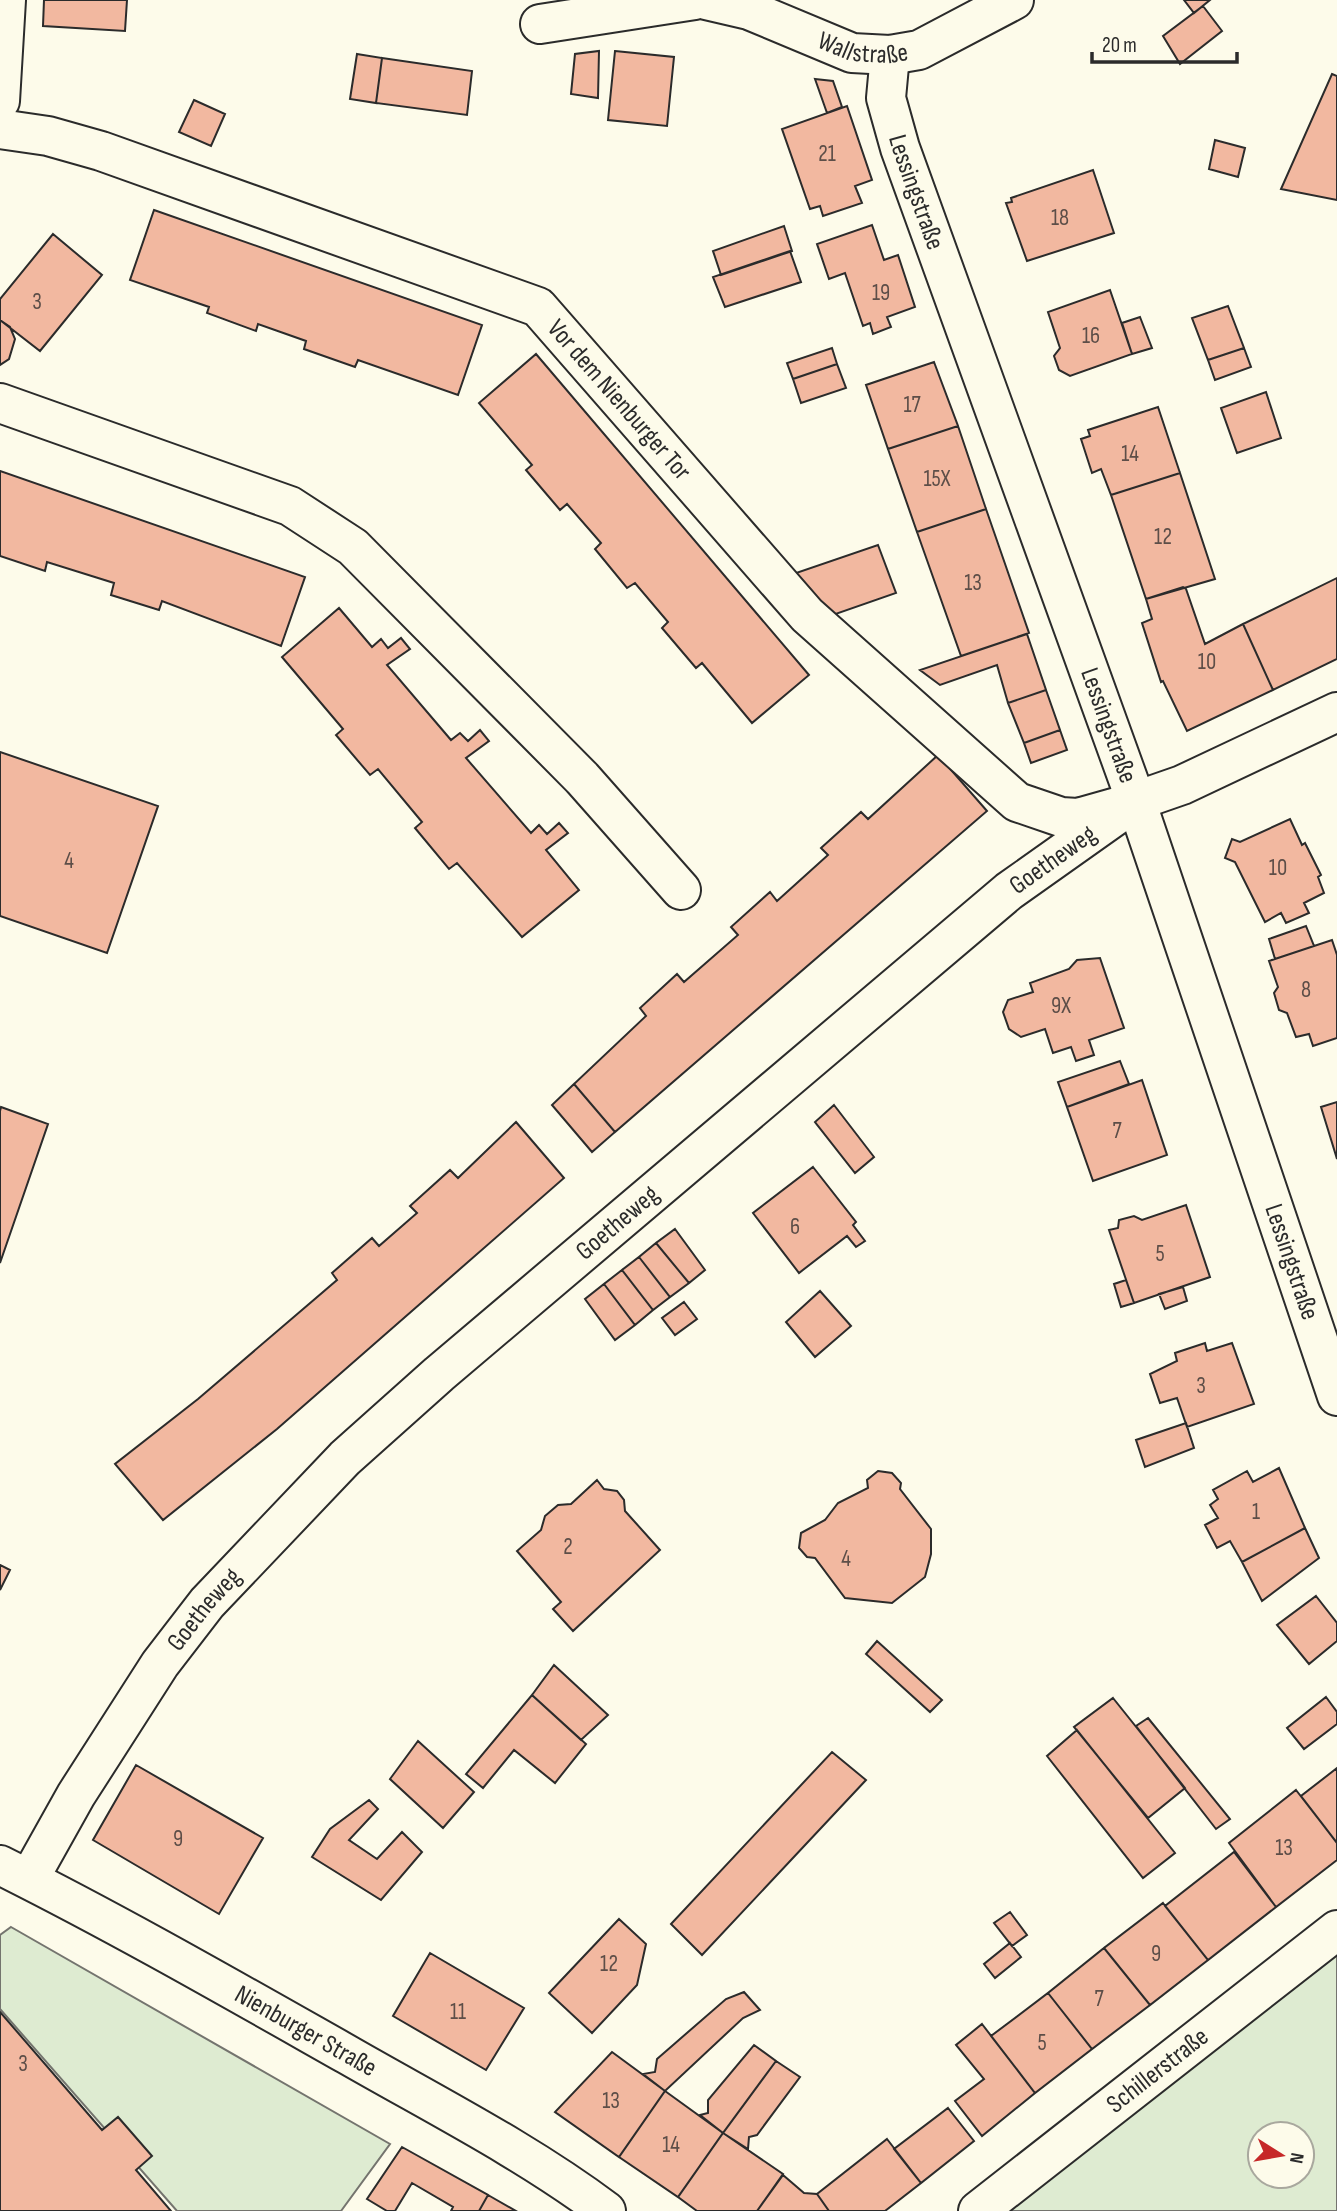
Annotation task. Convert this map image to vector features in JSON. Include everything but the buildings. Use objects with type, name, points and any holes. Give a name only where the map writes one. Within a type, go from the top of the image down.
[{"type":"street","points":[[0,101],[6,0]]},
{"type":"street","points":[[540,24],[695,0]]},
{"type":"street","name":"Wallstraße","points":[[706,0],[749,10],[852,52],[890,55],[919,50],[1014,0]]},
{"type":"street","name":"Lessingstraße","points":[[890,55],[886,98],[900,148],[1136,802],[1337,1396]]},
{"type":"street","name":"Vor dem Nienburger Tor","points":[[0,128],[48,136],[101,151],[538,307],[807,615],[1017,802],[1046,815],[1078,818],[1136,802]]},
{"type":"street","points":[[0,403],[290,506],[327,527],[353,547],[582,778],[681,890]]},
{"type":"street","name":"Goetheweg","points":[[14,1872],[76,1795],[160,1664],[207,1604],[345,1458],[439,1374],[1009,891],[1136,802],[1182,785],[1337,712]]},
{"type":"street","name":"Nienburger Straße","points":[[14,1872],[466,2122],[534,2162],[606,2211]]},
{"type":"street","name":"Schillerstraße","points":[[978,2211],[1337,1930]]},
{"type":"green space","points":[[11,1927],[390,2144],[341,2211],[177,2211],[0,2009],[0,1935]]},
{"type":"green space","points":[[1337,1946],[1337,2211],[1006,2211]]}]
